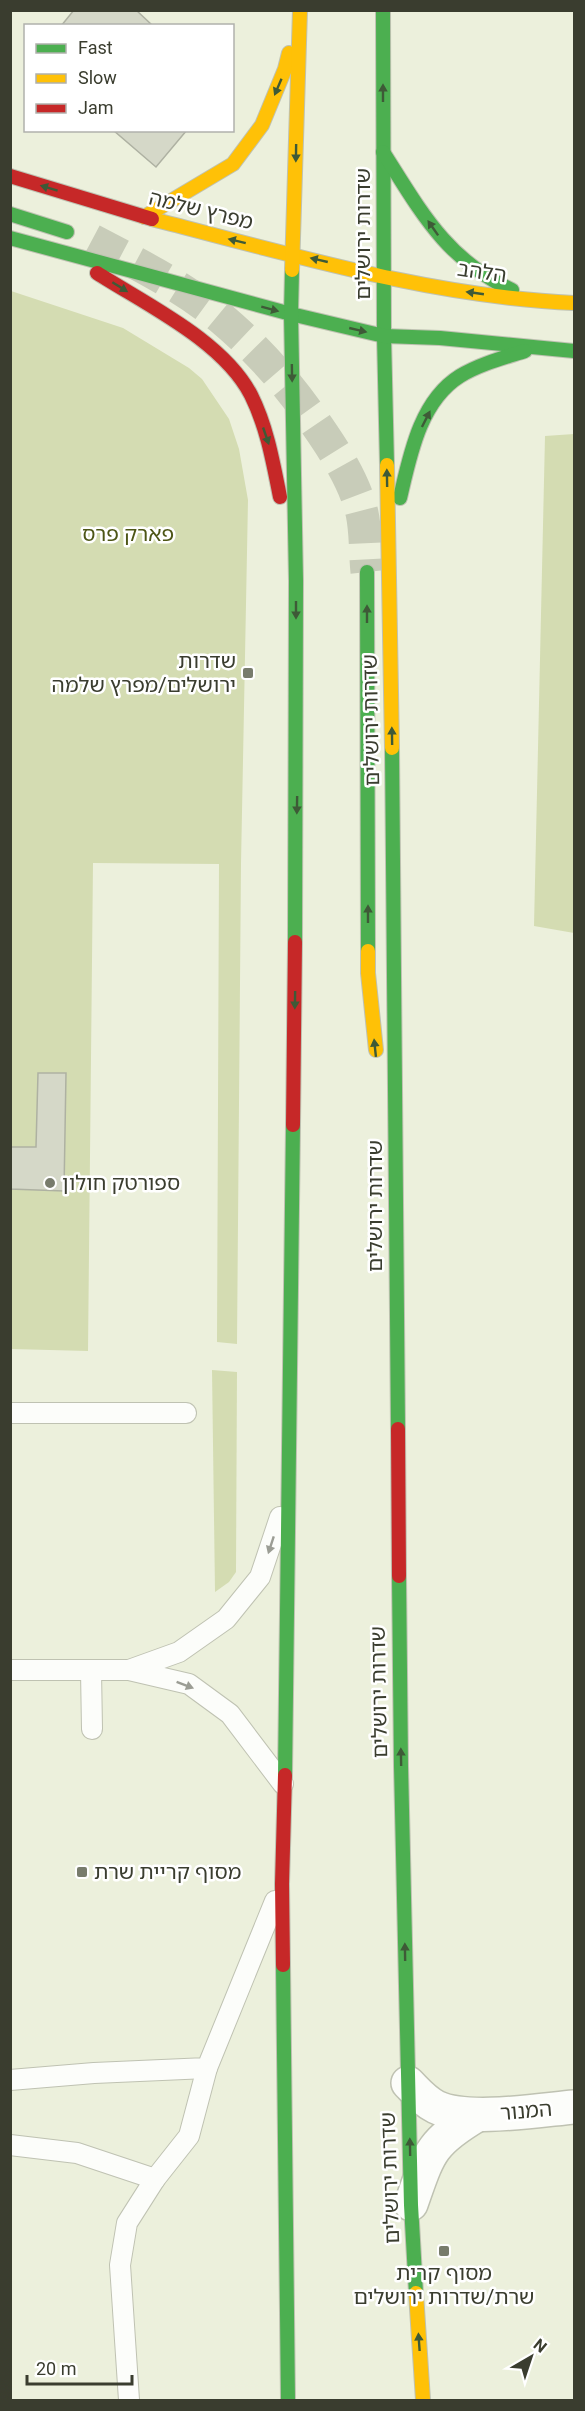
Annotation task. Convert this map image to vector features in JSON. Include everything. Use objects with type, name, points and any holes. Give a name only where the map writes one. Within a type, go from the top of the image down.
[{"type":"main road","points":[[144,217],[233,164],[262,125],[285,69],[298,10]]},
{"type":"main road","points":[[288,2400],[282,1884],[290,1489],[297,782],[291,314],[298,10]]},
{"type":"main road","name":"שדרות ירושלים","points":[[382,10],[384,336],[391,620],[401,1766],[411,2205],[423,2400]]},
{"type":"main road","points":[[383,152],[436,232],[467,265],[495,284],[550,303]]},
{"type":"main road","name":"מפרץ שלמה","points":[[10,176],[144,217],[294,255],[385,274]]},
{"type":"main road","points":[[10,214],[81,237]]},
{"type":"main road","points":[[10,238],[291,314],[384,336],[440,338],[574,351]]},
{"type":"main road","points":[[70,256],[201,339],[224,358],[250,394],[268,442],[296,581]]},
{"type":"main road","name":"הלהב","points":[[385,274],[441,288],[550,303],[574,303]]},
{"type":"main road","points":[[391,620],[390,570],[397,510],[408,459],[438,395],[453,381],[486,364],[535,348]]},
{"type":"main road","points":[[367,572],[368,973],[377,1066]]},
{"type":"main road","points":[[381,1101],[396,1253]]},
{"type":"main road","points":[[274,2400],[287,2373]]},
{"type":"street","name":"המנור","points":[[408,2083],[421,2098],[438,2108],[477,2115],[574,2107]]},
{"type":"street","name":"המנור","points":[[411,2205],[433,2149],[450,2132],[477,2115]]},
{"type":"lane","points":[[10,1413],[186,1413]]},
{"type":"lane","points":[[129,1670],[179,1652],[226,1618],[260,1577],[290,1489]]},
{"type":"lane","points":[[10,1670],[129,1670],[189,1684],[230,1714],[285,1787]]},
{"type":"lane","points":[[91,1671],[92,1729]]},
{"type":"lane","points":[[129,2400],[120,2265],[127,2223],[155,2179],[189,2136],[207,2068],[282,1884]]},
{"type":"lane","points":[[10,2080],[207,2068]]},
{"type":"lane","points":[[10,2145],[77,2153],[155,2179]]},
{"type":"green space","name":"פארק פרס","points":[[11,291],[123,328],[189,368],[202,379],[229,419],[239,449],[248,500],[241,864],[237,1344],[217,1342],[219,864],[93,863],[88,1351],[11,1349]]},
{"type":"green space","points":[[574,434],[574,933],[534,926],[545,436]]},
{"type":"green space","points":[[212,1370],[237,1372],[236,1572],[229,1582],[215,1592]]},
{"type":"building","points":[[74,10],[136,10],[151,24],[63,24]]},
{"type":"building","points":[[115,132],[185,132],[156,167]]},
{"type":"building","points":[[38,1073],[66,1073],[64,1191],[10,1189],[11,1147],[36,1147]]},
{"type":"tunnel","points":[[92,240],[158,276],[206,306],[248,343],[285,383],[331,447],[355,491],[363,520],[367,572]]},
{"type":"traffic: fast","points":[[383,10],[384,336],[387,465]]},
{"type":"traffic: fast","points":[[383,152],[409,194],[437,232],[469,264],[512,290]]},
{"type":"traffic: fast","points":[[10,214],[67,232]]},
{"type":"traffic: fast","points":[[10,238],[291,314],[384,336],[440,338],[574,351]]},
{"type":"traffic: fast","points":[[292,270],[296,581],[295,942]]},
{"type":"traffic: fast","points":[[400,498],[419,430],[426,414],[446,387],[468,372],[525,351]]},
{"type":"traffic: fast","points":[[367,572],[368,951]]},
{"type":"traffic: fast","points":[[392,748],[398,1429]]},
{"type":"traffic: fast","points":[[285,1775],[293,1125]]},
{"type":"traffic: fast","points":[[399,1576],[411,2205],[416,2293]]},
{"type":"traffic: fast","points":[[283,1965],[288,2400]]},
{"type":"traffic: slow","points":[[292,270],[300,10]]},
{"type":"traffic: slow","points":[[144,217],[233,164],[262,125],[285,69],[289,53]]},
{"type":"traffic: slow","points":[[152,219],[361,272],[414,283],[521,299],[574,303]]},
{"type":"traffic: slow","points":[[387,465],[392,748]]},
{"type":"traffic: slow","points":[[368,951],[376,1050]]},
{"type":"traffic: slow","points":[[416,2293],[423,2400]]},
{"type":"traffic: jam","points":[[10,176],[152,219]]},
{"type":"traffic: jam","points":[[97,273],[160,311],[203,341],[238,376],[251,395],[261,420],[280,497]]},
{"type":"traffic: jam","points":[[293,1125],[295,942]]},
{"type":"traffic: jam","points":[[398,1429],[399,1576]]},
{"type":"traffic: jam","points":[[283,1965],[282,1884],[285,1775]]},
{"type":"place","name":"שדרות ירושלים/מפרץ שלמה","points":[[248,673]]},
{"type":"place","name":"ספורטק חולון","points":[[50,1183]]},
{"type":"place","name":"מסוף קריית שרת","points":[[82,1872]]},
{"type":"place","name":"מסוף קרית שרת/שדרות ירושלים","points":[[444,2251]]}]
